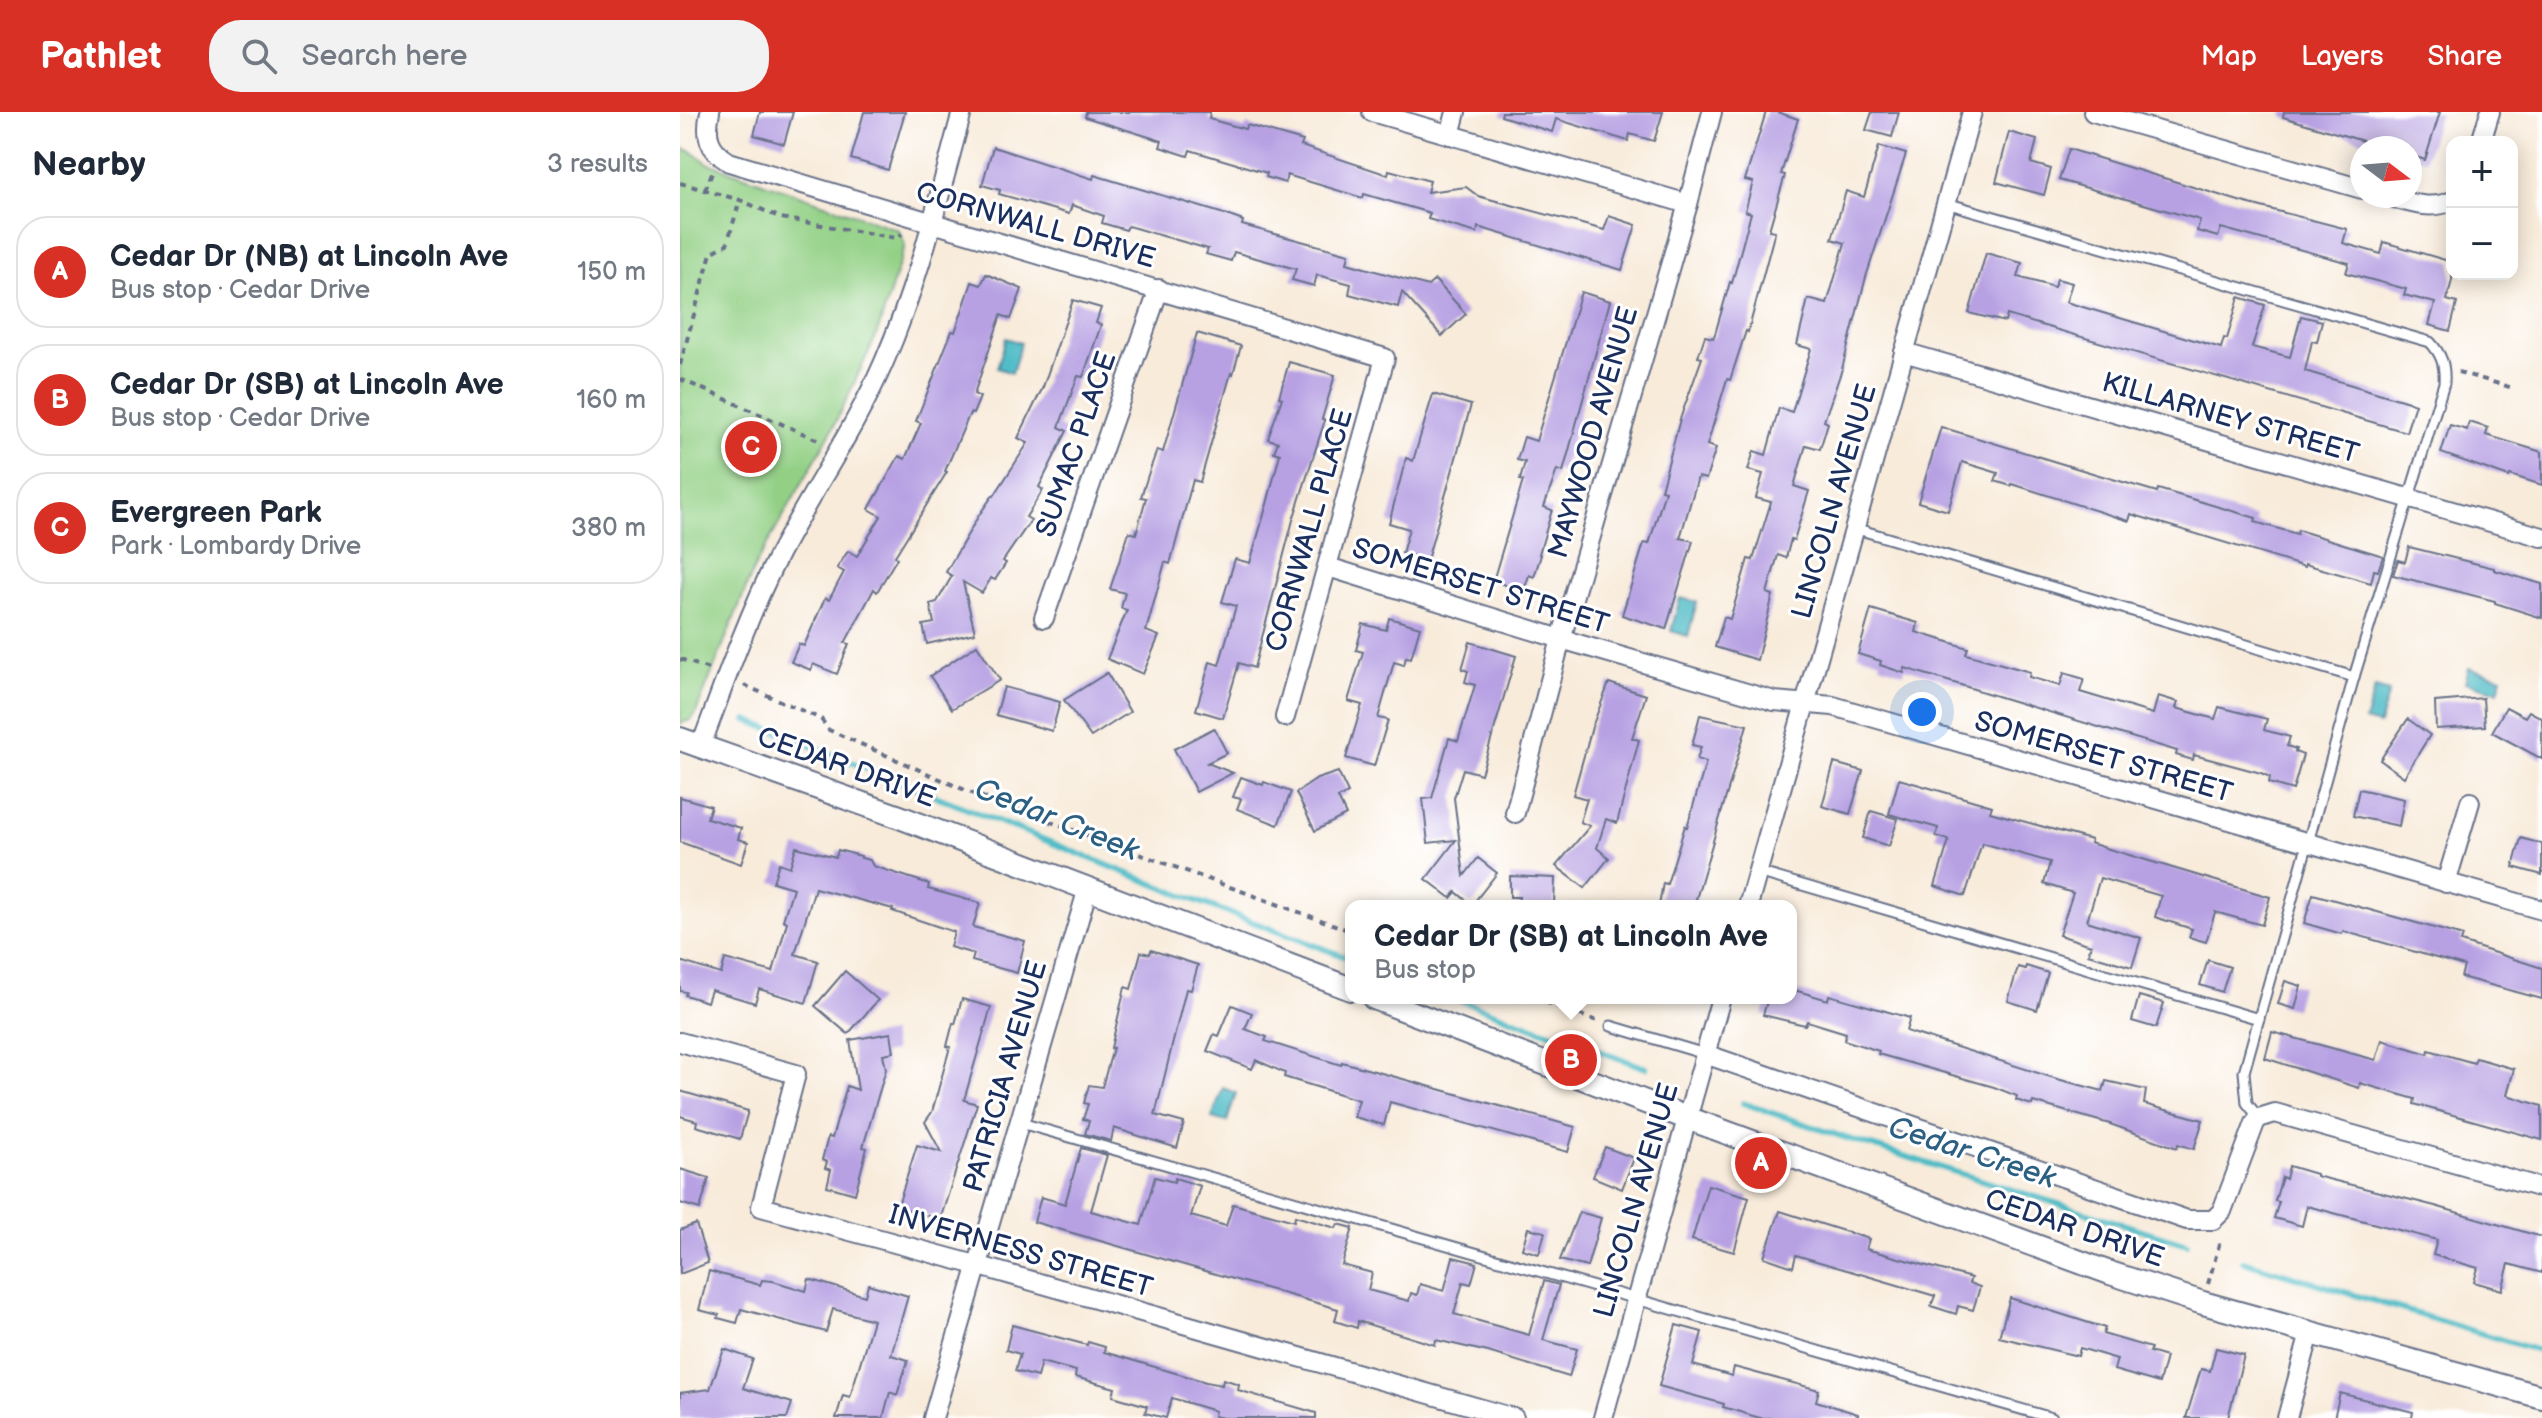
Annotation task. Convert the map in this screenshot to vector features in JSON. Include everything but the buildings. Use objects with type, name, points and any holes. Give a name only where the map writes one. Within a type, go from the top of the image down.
[{"type":"street","name":"CORNWALL DRIVE","points":[[710,112],[706,131],[708,140],[719,156],[729,162],[1385,358]]},
{"type":"street","points":[[690,742],[768,576],[851,430],[884,363],[905,310],[962,112]]},
{"type":"street","points":[[1372,112],[1688,204]]},
{"type":"street","points":[[1450,135],[1456,112]]},
{"type":"street","name":"MAYWOOD AVENUE","points":[[1515,813],[1561,639],[1712,112]]},
{"type":"street","name":"LINCOLN AVENUE","points":[[1750,900],[1972,112]]},
{"type":"street","points":[[2093,112],[2350,186]]},
{"type":"street","points":[[2483,136],[2490,112]]},
{"type":"street","points":[[2422,206],[2446,203]]},
{"type":"street","name":"SUMAC PLACE","points":[[1044,618],[1159,289]]},
{"type":"street","name":"KILLARNEY STREET","points":[[1904,352],[2542,537]]},
{"type":"street","name":"CORNWALL PLACE","points":[[1285,717],[1385,358]]},
{"type":"street","name":"SOMERSET STREET","points":[[1328,567],[1774,701],[1833,706],[2542,910]]},
{"type":"street","name":"CEDAR DRIVE","points":[[690,742],[897,816],[1345,987]]},
{"type":"street","points":[[2446,883],[2470,802]]},
{"type":"street","name":"PATRICIA AVENUE","points":[[939,1417],[976,1265],[1021,1123],[1088,888]]},
{"type":"street","name":"CEDAR DRIVE","points":[[1390,1004],[1687,1118],[2110,1273],[2203,1303],[2542,1397]]},
{"type":"street","name":"LINCOLN AVENUE","points":[[1603,1418],[1719,1004]]},
{"type":"street","name":"INVERNESS STREET","points":[[680,1042],[796,1074],[761,1207],[1514,1418]]},
{"type":"street","name":"CEDAR DRIVE","points":[[1705,1054],[2187,1220],[2213,1220]]},
{"type":"street","points":[[2213,1220],[2222,1211],[2229,1196],[2248,1135],[2259,1118],[2275,1113],[2542,1188]]},
{"type":"street","points":[[2287,1418],[2310,1333]]},
{"type":"lane","points":[[1946,203],[2430,342],[2440,353],[2445,368],[2444,383],[2354,677],[2244,1072],[2247,1103],[2259,1118]]},
{"type":"lane","points":[[1854,528],[2354,677]]},
{"type":"lane","points":[[1758,872],[2259,1019]]},
{"type":"lane","points":[[1611,1026],[1705,1054]]},
{"type":"lane","points":[[1021,1123],[2052,1418]]},
{"type":"path","points":[[680,183],[740,200],[781,218],[896,238],[902,234]]},
{"type":"path","points":[[680,365],[711,253],[727,244],[740,200]]},
{"type":"path","points":[[2445,368],[2513,388]]},
{"type":"path","points":[[680,379],[818,440]]},
{"type":"path","points":[[680,659],[712,670]]},
{"type":"path","points":[[744,685],[821,719],[829,730],[974,794],[1345,929]]},
{"type":"path","points":[[1550,1004],[1611,1026]]},
{"type":"path","points":[[2207,1287],[2219,1245],[2213,1220]]},
{"type":"green space","points":[[680,148],[691,151],[708,163],[899,230],[905,245],[877,334],[832,430],[755,566],[695,715],[680,724]]},
{"type":"water","points":[[1006,338],[1021,343],[1012,373],[997,368]]},
{"type":"water","points":[[1680,598],[1697,602],[1688,636],[1671,631]]},
{"type":"water","points":[[2469,668],[2502,677],[2498,691],[2465,682]]},
{"type":"water","points":[[2375,688],[2389,692],[2379,725],[2365,721]]},
{"type":"water","points":[[1223,1088],[1236,1093],[1227,1122],[1212,1118]]},
{"type":"waterway","name":"Cedar Creek","points":[[747,720],[1181,895],[1345,957]]},
{"type":"waterway","name":"Cedar Creek","points":[[1470,1004],[1646,1068]]},
{"type":"waterway","name":"Cedar Creek","points":[[1743,1103],[2187,1244]]},
{"type":"waterway","name":"Cedar Creek","points":[[2243,1261],[2542,1352]]},
{"type":"place","name":"Evergreen Park","points":[[751,447]]},
{"type":"place","name":"Cedar Dr (SB) at Lincoln Ave","points":[[1571,1060]]},
{"type":"place","name":"Cedar Dr (NB) at Lincoln Ave","points":[[1761,1163]]}]
